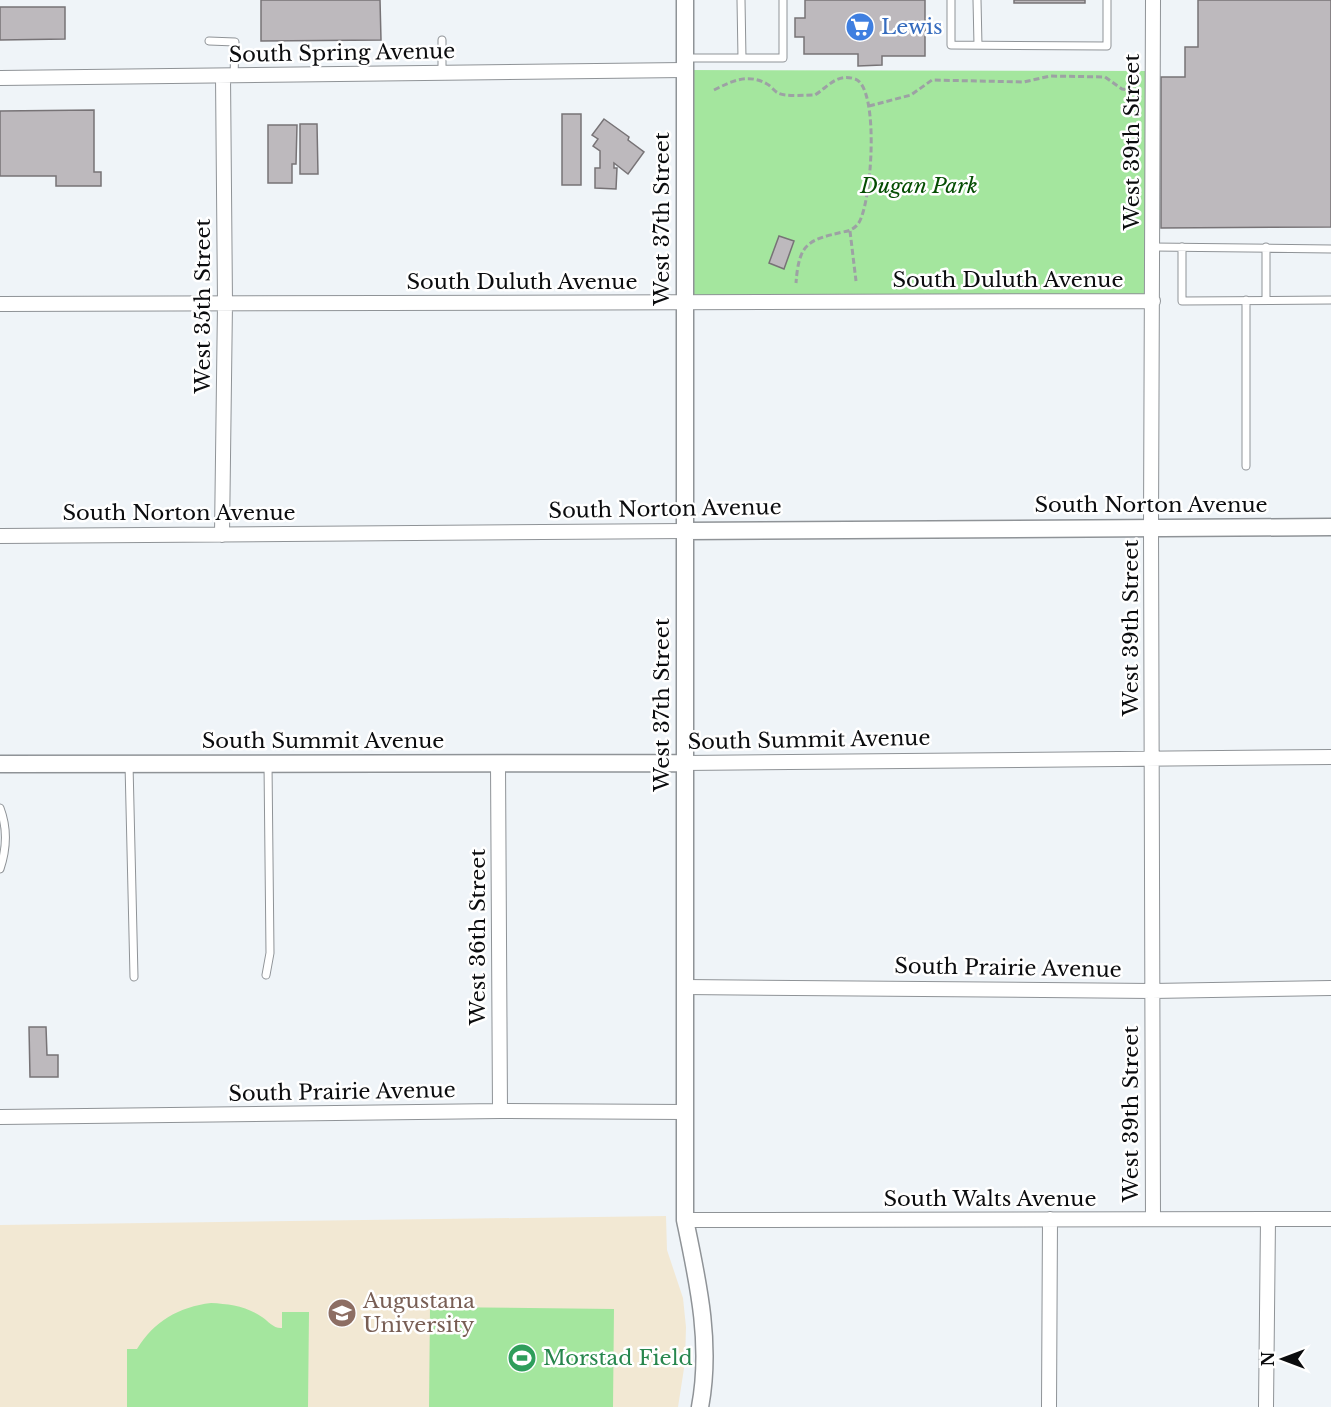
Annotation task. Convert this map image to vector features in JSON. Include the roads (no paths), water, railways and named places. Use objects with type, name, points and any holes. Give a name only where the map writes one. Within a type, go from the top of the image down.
[{"type":"street","name":"West 37th Street","points":[[685,0],[685,1220],[704,1322],[705,1356],[700,1407]]},
{"type":"street","name":"West 39th Street","points":[[1153,0],[1151,527],[1153,1219]]},
{"type":"street","name":"South Spring Avenue","points":[[0,78],[441,73],[684,64]]},
{"type":"street","name":"West 35th Street","points":[[222,535],[229,76]]},
{"type":"street","name":"South Duluth Avenue","points":[[0,304],[1153,301]]},
{"type":"street","name":"South Norton Avenue","points":[[0,536],[1331,527]]},
{"type":"street","name":"South Summit Avenue","points":[[0,764],[684,764],[1331,757]]},
{"type":"street","name":"West 36th Street","points":[[498,764],[500,1110]]},
{"type":"street","name":"South Prairie Avenue","points":[[685,987],[1152,991],[1331,988]]},
{"type":"street","name":"South Prairie Avenue","points":[[0,1117],[500,1110],[684,1112]]},
{"type":"street","points":[[1266,1407],[1268,1219]]},
{"type":"street","name":"South Walts Avenue","points":[[685,1220],[1331,1219]]},
{"type":"street","points":[[1049,1407],[1050,1220]]},
{"type":"lane","points":[[741,0],[742,58]]},
{"type":"lane","points":[[684,64],[742,58],[783,58],[783,0]]},
{"type":"lane","points":[[951,0],[951,45],[1107,46],[1107,0]]},
{"type":"lane","points":[[977,0],[978,45]]},
{"type":"lane","points":[[441,73],[442,40]]},
{"type":"lane","points":[[209,41],[235,42],[229,76]]},
{"type":"lane","points":[[1153,247],[1331,249]]},
{"type":"lane","points":[[1182,247],[1182,301],[1331,300]]},
{"type":"lane","points":[[1266,247],[1266,300]]},
{"type":"lane","points":[[1246,300],[1246,466]]},
{"type":"lane","points":[[129,764],[134,977]]},
{"type":"lane","points":[[266,975],[270,953],[268,764]]},
{"type":"lane","points":[[0,808],[6,828],[6,846],[0,869]]},
{"type":"place","name":"Lewis","points":[[860,27]]},
{"type":"place","name":"Augustana University","points":[[342,1313]]},
{"type":"place","name":"Morstad Field","points":[[522,1358]]},
{"type":"park label","name":"Dugan Park","points":[[919,186]]}]
